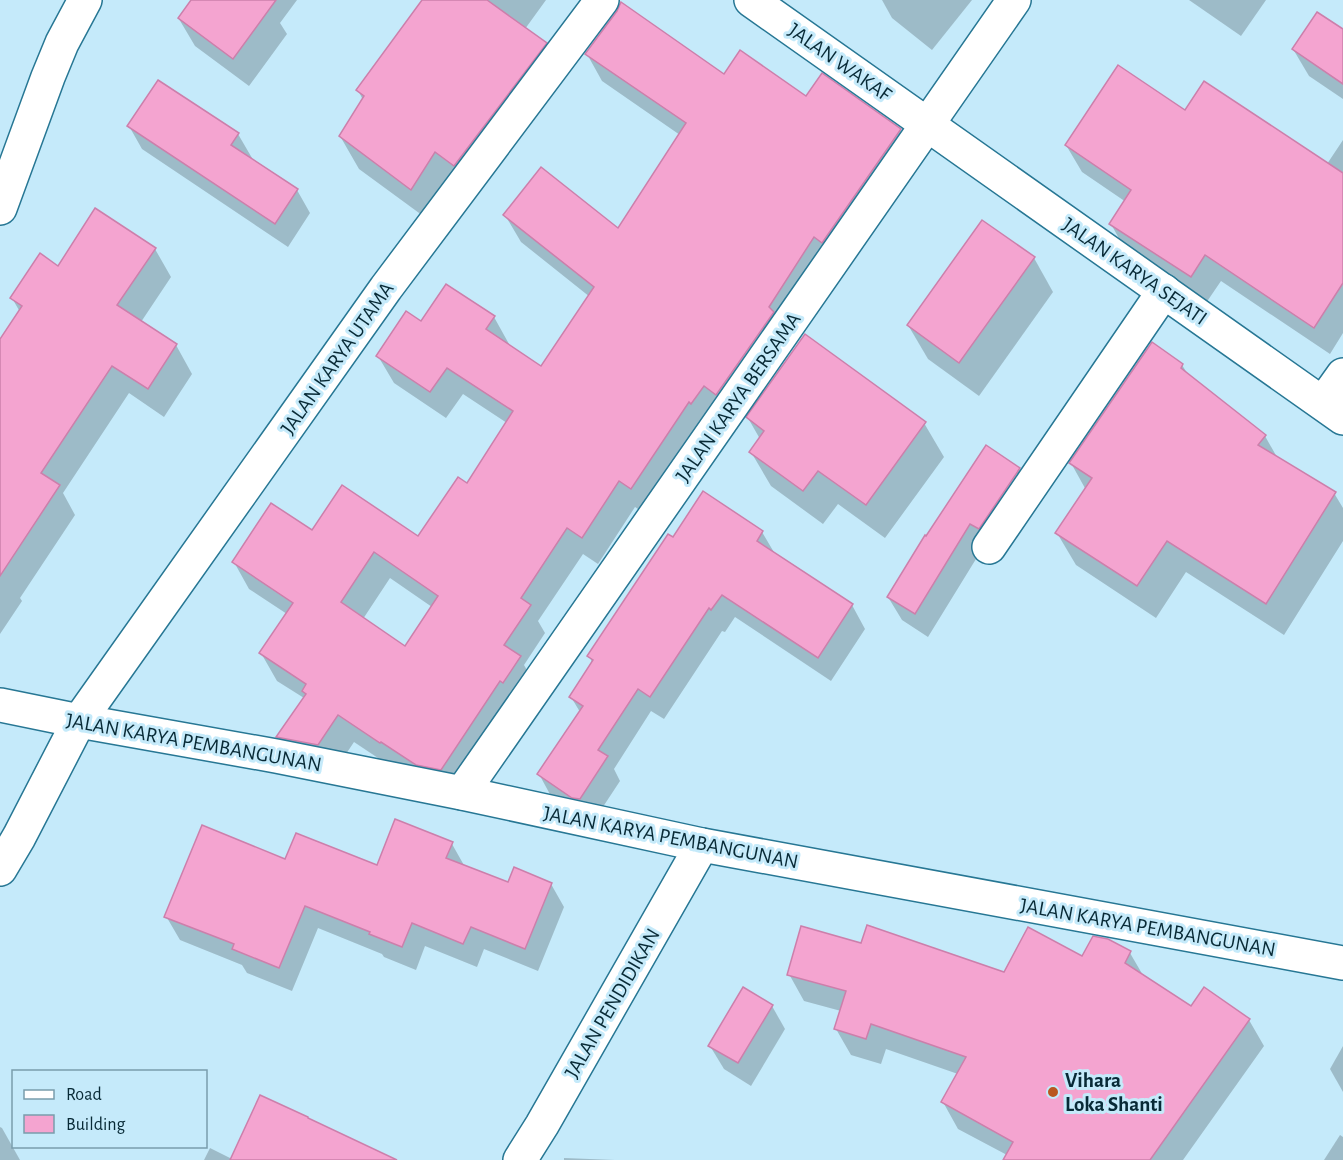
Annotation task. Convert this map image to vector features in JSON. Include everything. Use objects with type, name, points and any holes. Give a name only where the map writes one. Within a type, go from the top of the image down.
[{"type":"street","points":[[0,208],[62,43],[86,0]]},
{"type":"street","name":"JALAN KARYA UTAMA","points":[[0,869],[79,721],[386,288],[602,0]]},
{"type":"street","name":"JALAN WAKAF","points":[[752,0],[928,124]]},
{"type":"street","name":"JALAN KARYA BERSAMA","points":[[462,793],[1014,0]]},
{"type":"street","name":"JALAN KARYA SEJATI","points":[[928,124],[1333,410]]},
{"type":"street","points":[[989,547],[1164,291]]},
{"type":"street","points":[[1333,410],[1343,375]]},
{"type":"street","name":"JALAN KARYA PEMBANGUNAN","points":[[0,705],[462,793],[702,845],[1343,963]]},
{"type":"street","name":"JALAN PENDIDIKAN","points":[[520,1160],[702,845]]},
{"type":"building","points":[[191,0],[276,0],[233,59],[178,18]]},
{"type":"building","points":[[422,0],[487,0],[547,43],[454,166],[435,152],[411,190],[339,136],[364,96],[356,90]]},
{"type":"building","points":[[621,2],[724,74],[740,50],[806,96],[822,73],[901,129],[822,243],[814,237],[769,307],[774,312],[716,395],[704,386],[691,404],[689,402],[631,489],[619,481],[582,538],[567,528],[521,598],[531,605],[504,645],[521,656],[503,683],[500,681],[441,770],[416,765],[338,715],[318,745],[276,737],[306,694],[302,691],[306,684],[259,653],[293,603],[232,562],[271,503],[312,530],[342,485],[418,536],[458,477],[467,483],[513,411],[447,368],[430,392],[376,356],[406,311],[421,321],[446,284],[495,316],[486,329],[541,366],[594,287],[503,215],[541,167],[618,228],[686,123],[585,54],[617,11]],"holes":[[[374,552],[438,596],[405,646],[341,602]]]},
{"type":"building","points":[[1317,12],[1343,29],[1343,84],[1292,49]]},
{"type":"building","points":[[1118,65],[1185,110],[1204,81],[1343,173],[1343,283],[1314,328],[1205,255],[1191,277],[1109,224],[1131,190],[1065,145]]},
{"type":"building","points":[[158,80],[239,133],[231,145],[298,189],[275,224],[127,126]]},
{"type":"building","points":[[95,208],[156,248],[117,305],[177,344],[148,389],[112,366],[41,473],[60,485],[0,576],[0,339],[22,306],[10,298],[40,253],[58,266]]},
{"type":"building","points":[[982,220],[1035,257],[959,363],[907,325]]},
{"type":"building","points":[[805,334],[926,422],[866,505],[818,471],[803,491],[749,452],[764,431],[746,417]]},
{"type":"building","points":[[1152,342],[1183,364],[1181,368],[1266,435],[1258,445],[1336,492],[1266,604],[1167,541],[1137,586],[1055,533],[1092,478],[1069,463]]},
{"type":"building","points":[[986,445],[1020,468],[979,529],[970,524],[915,614],[887,597],[925,535]]},
{"type":"building","points":[[703,491],[763,531],[757,541],[853,604],[818,658],[722,595],[711,610],[709,608],[650,697],[638,689],[598,750],[608,756],[580,799],[572,798],[537,774],[583,706],[569,697],[593,660],[587,656],[668,534],[673,537]]},
{"type":"building","points":[[395,819],[453,842],[446,858],[508,882],[514,867],[552,883],[525,949],[471,927],[463,944],[412,923],[402,947],[305,906],[279,968],[232,949],[234,944],[164,917],[202,825],[285,859],[296,833],[377,865]]},
{"type":"building","points":[[867,925],[1004,972],[1028,927],[1082,956],[1093,936],[1108,939],[1131,951],[1125,963],[1191,1006],[1204,987],[1250,1019],[1150,1160],[1003,1160],[1013,1142],[941,1102],[966,1057],[871,1024],[866,1039],[834,1029],[846,991],[787,975],[801,926],[861,943]]},
{"type":"building","points":[[743,987],[773,1005],[738,1063],[708,1046]]},
{"type":"building","points":[[260,1095],[308,1117],[397,1160],[230,1160]]},
{"type":"place","name":"Vihara Loka Shanti","points":[[1053,1092]]}]
